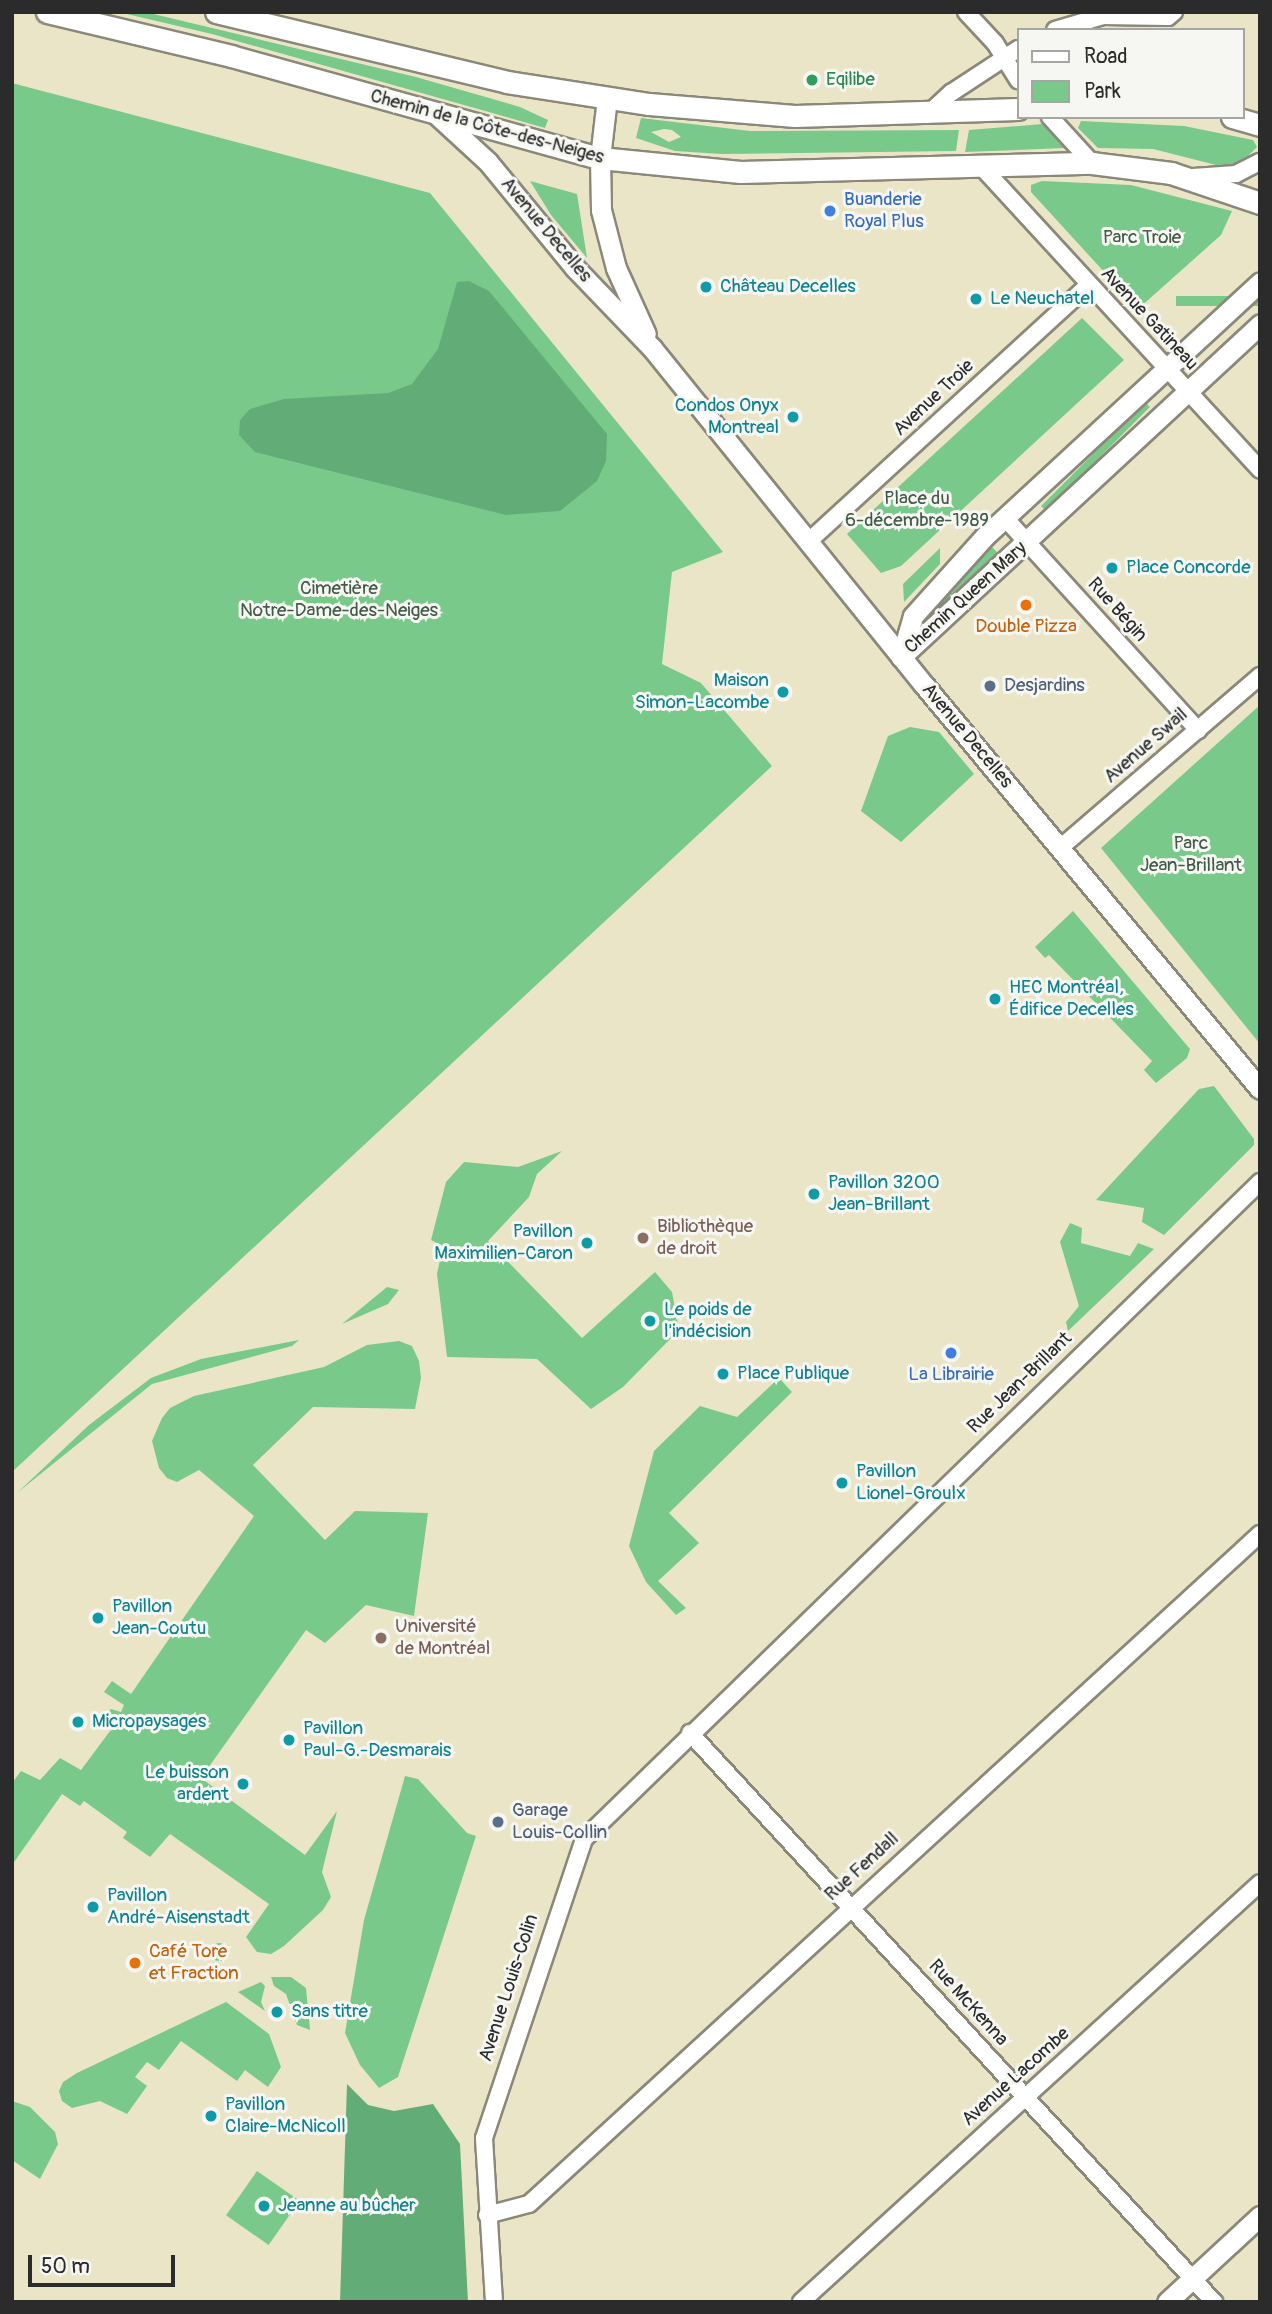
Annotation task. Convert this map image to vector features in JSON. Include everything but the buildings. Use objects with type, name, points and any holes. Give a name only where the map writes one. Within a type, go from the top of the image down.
[{"type":"main road","name":"Chemin de la Côte-des-Neiges","points":[[47,12],[221,54],[438,116],[600,158],[740,172],[1092,163],[1187,177],[1260,203]]},
{"type":"main road","points":[[216,12],[471,74],[607,98],[743,114],[927,115],[1016,109]]},
{"type":"main road","points":[[1239,119],[1260,125]]},
{"type":"street","points":[[966,12],[1012,53],[1016,71]]},
{"type":"street","points":[[1062,28],[1103,16],[1171,15]]},
{"type":"street","points":[[927,115],[1012,53]]},
{"type":"street","name":"Avenue Decelles","points":[[607,98],[600,158],[601,210],[609,247],[652,348]]},
{"type":"street","name":"Avenue Decelles","points":[[438,116],[488,162],[575,268],[652,348],[901,657],[1260,1089]]},
{"type":"street","points":[[1052,119],[1092,163]]},
{"type":"street","name":"Chemin de la Côte-des-Neiges","points":[[1187,177],[1236,174],[1260,162]]},
{"type":"street","name":"Avenue Gatineau","points":[[980,165],[1260,470]]},
{"type":"street","name":"Chemin Queen Mary","points":[[901,657],[913,615],[1005,518],[1260,282]]},
{"type":"street","name":"Avenue Troie","points":[[808,542],[1088,285]]},
{"type":"street","name":"Chemin Queen Mary","points":[[901,657],[1027,543],[1186,390],[1260,324]]},
{"type":"street","name":"Rue Bégin","points":[[1005,518],[1198,730]]},
{"type":"street","name":"Avenue Swail","points":[[1060,848],[1260,676]]},
{"type":"street","name":"Rue Jean-Brillant","points":[[690,1733],[1260,1182]]},
{"type":"street","name":"Rue Fendall","points":[[487,2215],[528,2204],[850,1906],[1260,1534]]},
{"type":"street","name":"Rue McKenna","points":[[690,1733],[1214,2302]]},
{"type":"street","name":"Avenue Louis-Colin","points":[[494,2302],[487,2215],[487,2124],[575,1857],[600,1819],[690,1733]]},
{"type":"street","name":"Avenue Lacombe","points":[[801,2302],[1260,1883]]},
{"type":"street","points":[[1167,2302],[1260,2216]]},
{"type":"green space","points":[[118,12],[145,12],[416,77],[520,107],[548,120],[545,128],[212,34]]},
{"type":"green space","name":"Cimetière Notre-Dame-des-Neiges","points":[[12,83],[430,193],[723,552],[672,572],[662,664],[701,683],[772,766],[12,1472]]},
{"type":"green space","points":[[641,118],[750,131],[959,130],[956,151],[722,154],[675,151],[636,138]],"holes":[[[672,130],[681,137],[669,142],[651,132]]]},
{"type":"green space","points":[[1081,121],[1184,126],[1253,140],[1257,147],[1237,167],[1228,168],[1153,149],[1098,148],[1078,128]]},
{"type":"green space","points":[[1042,124],[1065,148],[965,152],[969,130]]},
{"type":"green space","points":[[530,181],[577,194],[587,258],[551,215]]},
{"type":"green space","name":"Parc Troie","points":[[1042,181],[1131,185],[1232,211],[1221,235],[1138,309],[1031,192],[1031,185]]},
{"type":"green space","points":[[469,281],[489,291],[607,434],[606,461],[597,481],[560,511],[506,515],[255,452],[239,435],[240,420],[250,409],[284,399],[388,393],[412,384],[438,349],[457,282]]},
{"type":"green space","points":[[1176,296],[1260,296],[1260,306],[1176,306]]},
{"type":"green space","name":"Place du 6-décembre-1989","points":[[1082,318],[1124,360],[901,566],[881,573],[847,534]]},
{"type":"green space","points":[[1145,402],[1150,407],[1046,511],[1041,506]]},
{"type":"green space","points":[[991,546],[1002,557],[930,622],[926,618]]},
{"type":"green space","points":[[940,548],[940,564],[904,602],[903,584]]},
{"type":"green space","name":"Parc Jean-Brillant","points":[[1260,705],[1260,1044],[1101,848]]},
{"type":"green space","points":[[910,727],[939,732],[974,774],[901,842],[861,811],[888,736]]},
{"type":"green space","points":[[1073,911],[1190,1049],[1187,1058],[1156,1083],[1144,1070],[1152,1061],[1049,955],[1045,958],[1035,947]]},
{"type":"green space","points":[[1214,1086],[1254,1139],[1254,1145],[1164,1235],[1142,1222],[1144,1208],[1096,1200],[1199,1089]]},
{"type":"green space","points":[[562,1151],[537,1174],[529,1197],[488,1241],[582,1338],[655,1272],[672,1292],[679,1330],[623,1387],[591,1409],[537,1359],[447,1357],[437,1274],[443,1246],[431,1240],[446,1182],[464,1162],[518,1167]]},
{"type":"green space","points":[[1070,1223],[1082,1228],[1081,1243],[1130,1256],[1138,1243],[1154,1249],[1068,1331],[1066,1322],[1079,1306],[1060,1242]]},
{"type":"green space","points":[[387,1287],[399,1290],[388,1304],[342,1324]]},
{"type":"green space","points":[[299,1340],[292,1346],[152,1384],[17,1493],[89,1425],[151,1378],[201,1359]]},
{"type":"green space","points":[[399,1341],[412,1346],[419,1361],[421,1378],[415,1409],[313,1407],[253,1465],[325,1540],[355,1511],[428,1513],[414,1616],[366,1605],[325,1643],[306,1630],[201,1778],[305,1855],[337,1811],[322,1872],[331,1897],[323,1910],[284,1946],[271,1954],[257,1952],[246,1937],[269,1904],[170,1834],[150,1857],[123,1838],[127,1832],[84,1801],[80,1806],[62,1794],[12,1865],[12,1783],[21,1771],[40,1780],[60,1758],[81,1770],[110,1731],[101,1722],[111,1709],[121,1712],[124,1705],[104,1692],[112,1681],[131,1694],[254,1516],[199,1470],[177,1482],[167,1478],[159,1468],[152,1441],[162,1418],[170,1408],[194,1396],[324,1367],[367,1345]]},
{"type":"green space","points":[[779,1378],[792,1392],[669,1513],[699,1543],[658,1581],[686,1608],[676,1615],[646,1582],[629,1546],[654,1451],[700,1406],[737,1417]]},
{"type":"green space","points":[[405,1776],[418,1779],[467,1833],[476,1836],[398,2077],[379,2088],[360,2065],[345,2033],[364,1920]]},
{"type":"green space","points":[[219,1943],[225,1946],[228,1952],[225,1958],[219,1961],[213,1958],[210,1952],[213,1946]]},
{"type":"green space","points":[[271,1977],[291,1977],[306,1988],[310,2030],[297,2025],[286,1994],[274,1986]]},
{"type":"green space","points":[[261,1982],[265,1986],[261,2002],[265,2011],[238,1992]]},
{"type":"green space","points":[[226,2002],[269,2034],[281,2067],[268,2087],[245,2070],[237,2081],[181,2041],[159,2070],[147,2062],[135,2077],[147,2086],[127,2114],[100,2101],[72,2108],[62,2101],[59,2091],[63,2082],[77,2073]]},
{"type":"green space","points":[[347,2084],[368,2105],[394,2111],[433,2104],[460,2144],[468,2302],[340,2302]]},
{"type":"green space","points":[[12,2101],[30,2107],[55,2132],[58,2144],[40,2179],[12,2160]]},
{"type":"green space","points":[[257,2171],[300,2201],[269,2245],[226,2215]]},
{"type":"place","name":"Eqilibe","points":[[812,80]]},
{"type":"place","name":"Buanderie Royal Plus","points":[[830,211]]},
{"type":"place","name":"Château Decelles","points":[[706,287]]},
{"type":"place","name":"Le Neuchatel","points":[[976,299]]},
{"type":"place","name":"Condos Onyx Montreal","points":[[793,417]]},
{"type":"place","name":"Place Concorde","points":[[1112,568]]},
{"type":"place","name":"Double Pizza","points":[[1026,605]]},
{"type":"place","name":"Desjardins","points":[[990,686]]},
{"type":"place","name":"Maison Simon-Lacombe","points":[[783,692]]},
{"type":"place","name":"HEC Montréal, Édifice Decelles","points":[[995,999]]},
{"type":"place","name":"Pavillon 3200 Jean-Brillant","points":[[814,1194]]},
{"type":"place","name":"Bibliothèque de droit","points":[[643,1238]]},
{"type":"place","name":"Pavillon Maximilien-Caron","points":[[587,1243]]},
{"type":"place","name":"Le poids de l'indécision","points":[[650,1321]]},
{"type":"place","name":"La Librairie","points":[[951,1353]]},
{"type":"place","name":"Place Publique","points":[[723,1374]]},
{"type":"place","name":"Pavillon Lionel-Groulx","points":[[842,1483]]},
{"type":"place","name":"Pavillon Jean-Coutu","points":[[98,1618]]},
{"type":"place","name":"Université de Montréal","points":[[381,1638]]},
{"type":"place","name":"Micropaysages","points":[[78,1722]]},
{"type":"place","name":"Pavillon Paul-G.-Desmarais","points":[[289,1740]]},
{"type":"place","name":"Le buisson ardent","points":[[243,1784]]},
{"type":"place","name":"Garage Louis-Collin","points":[[498,1822]]},
{"type":"place","name":"Pavillon André-Aisenstadt","points":[[93,1907]]},
{"type":"place","name":"Café Tore et Fraction","points":[[135,1963]]},
{"type":"place","name":"Sans titre","points":[[277,2012]]},
{"type":"place","name":"Pavillon Claire-McNicoll","points":[[211,2116]]},
{"type":"place","name":"Jeanne au bûcher","points":[[264,2206]]}]
